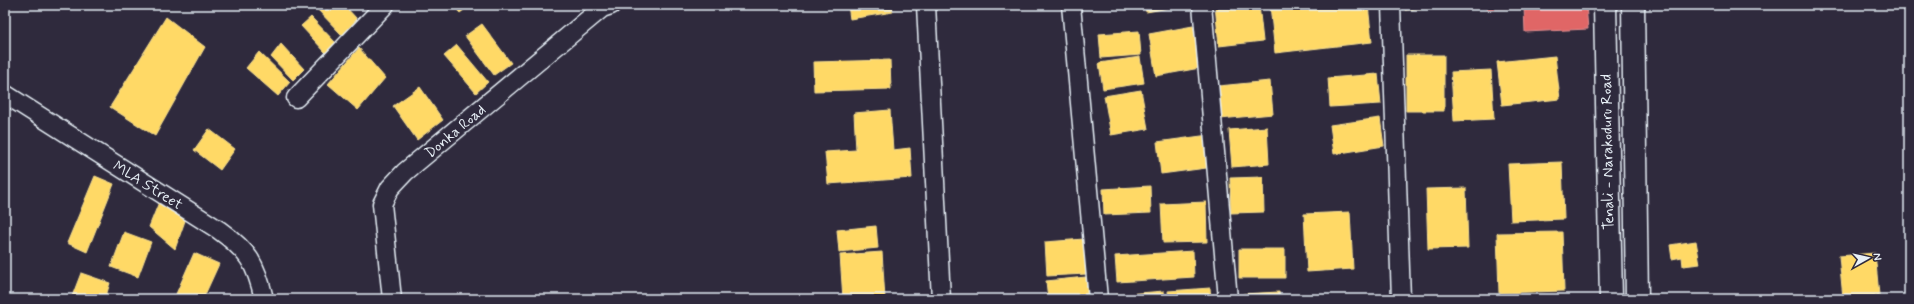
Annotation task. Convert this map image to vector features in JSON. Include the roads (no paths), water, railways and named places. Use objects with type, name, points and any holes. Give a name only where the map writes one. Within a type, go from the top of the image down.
[{"type":"main road","name":"Tenali - Narakoduru Road","points":[[1605,5],[1610,299]]},
{"type":"main road","name":"Tenali - Narakoduru Road","points":[[1633,5],[1637,299]]},
{"type":"street","points":[[296,98],[385,5]]},
{"type":"street","name":"Donka Road","points":[[392,299],[382,204],[390,188],[405,172],[602,8],[611,5]]},
{"type":"street","points":[[926,5],[941,299]]},
{"type":"street","points":[[1071,5],[1098,299]]},
{"type":"street","points":[[1202,5],[1228,299]]},
{"type":"street","points":[[1391,5],[1401,299]]},
{"type":"street","name":"MLA Street","points":[[5,94],[219,230],[238,244],[250,258],[264,299]]}]
